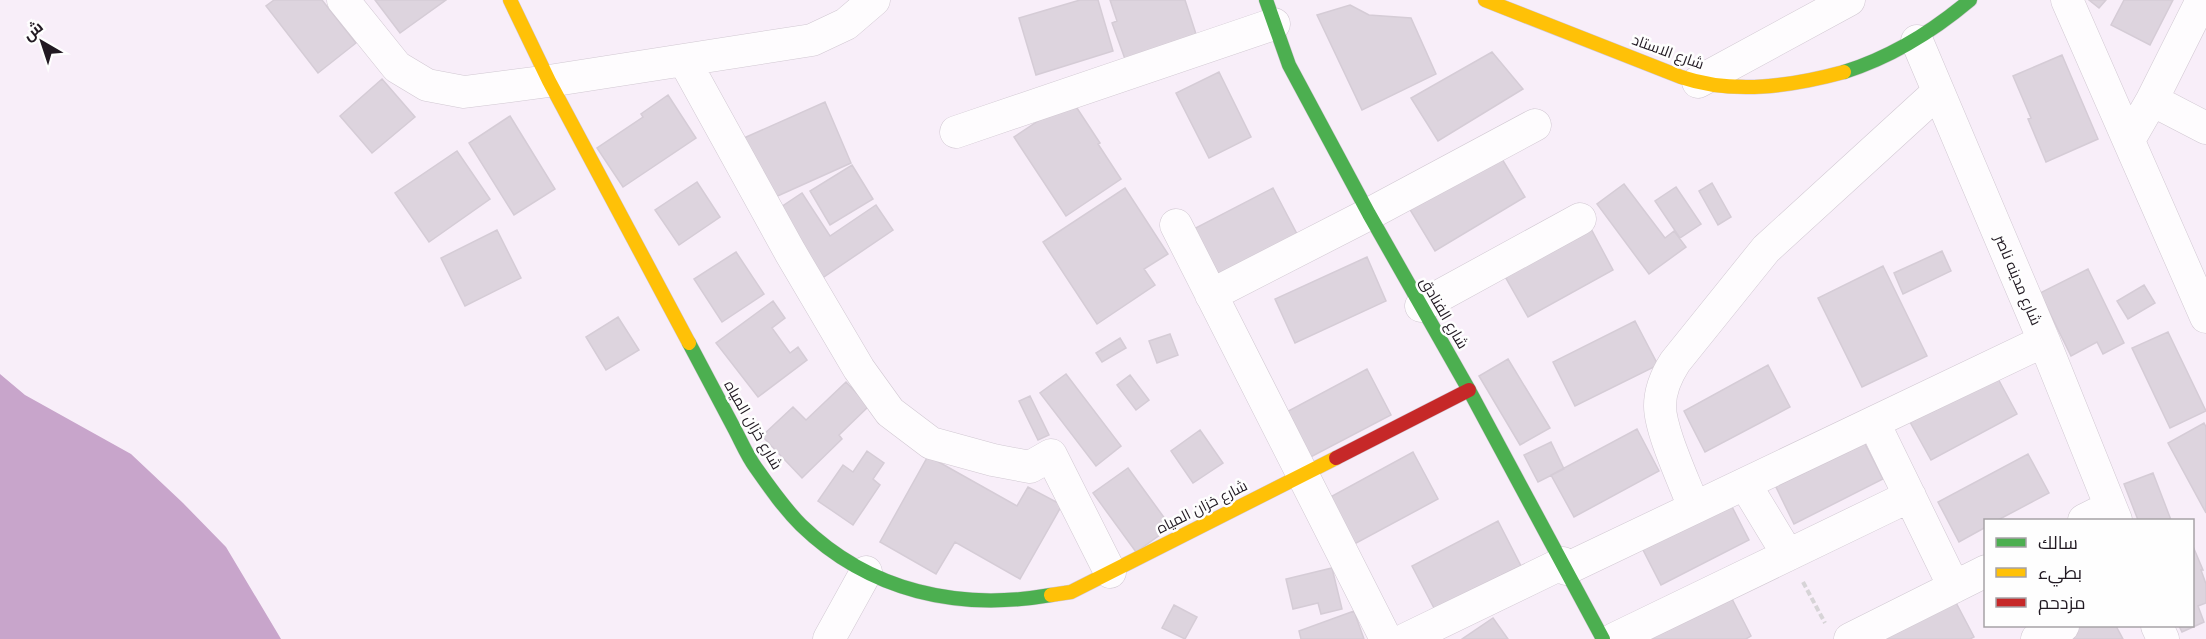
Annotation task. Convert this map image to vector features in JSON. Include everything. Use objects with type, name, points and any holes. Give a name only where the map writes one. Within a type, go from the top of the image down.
[{"type":"street","points":[[343,0],[397,67],[427,85],[464,92],[812,40],[846,24],[874,0]]},
{"type":"street","name":"شارع خزان المياه","points":[[510,0],[549,81],[754,466],[785,508],[822,544],[866,572],[915,591],[966,601],[1019,601],[1071,592],[1469,390]]},
{"type":"street","name":"شارع الاستاد","points":[[1485,0],[1698,82],[1743,87],[1800,83],[1833,77],[1876,62],[1917,41],[1952,17],[1970,0]]},
{"type":"street","points":[[1698,82],[1849,0]]},
{"type":"street","points":[[2067,0],[2206,317]]},
{"type":"street","points":[[2129,140],[2152,100],[2202,0]]},
{"type":"street","points":[[956,132],[1270,12]]},
{"type":"street","name":"شارع الفنادق","points":[[1270,12],[1289,65],[1369,214],[1469,390],[1603,639]]},
{"type":"street","name":"شارع مدينه ناصر","points":[[1917,41],[2044,341],[2103,516]]},
{"type":"street","points":[[684,60],[796,262],[859,369],[890,412],[932,443],[972,454],[1030,467],[1051,455],[1110,572]]},
{"type":"street","points":[[1694,508],[1661,422],[1660,398],[1666,376],[1766,249],[1938,92]]},
{"type":"street","points":[[2152,100],[2206,128]]},
{"type":"street","points":[[1211,295],[1535,125]]},
{"type":"street","points":[[1421,306],[1580,219]]},
{"type":"street","points":[[1176,225],[1386,639]]},
{"type":"street","points":[[1406,639],[1694,508],[2044,341]]},
{"type":"street","points":[[1874,423],[1954,587]]},
{"type":"street","points":[[1745,484],[1788,555]]},
{"type":"street","points":[[1614,639],[1910,496]]},
{"type":"street","points":[[828,639],[866,572]]},
{"type":"street","points":[[1839,634],[1954,587],[1984,572]]},
{"type":"street","points":[[2037,639],[2060,627]]},
{"type":"path","points":[[1788,555],[1839,634]]},
{"type":"shaded area","points":[[0,374],[25,395],[131,454],[183,503],[226,547],[281,639],[0,639]]},
{"type":"building","points":[[274,0],[322,0],[356,43],[318,73],[266,6]]},
{"type":"building","points":[[375,0],[446,0],[400,33]]},
{"type":"building","points":[[1080,0],[1098,0],[1113,51],[1036,75],[1019,18]]},
{"type":"building","points":[[1110,0],[1185,0],[1196,34],[1125,59],[1112,23],[1117,21]]},
{"type":"building","points":[[2089,0],[2106,0],[2099,8]]},
{"type":"building","points":[[2124,0],[2173,0],[2150,45],[2111,25]]},
{"type":"building","points":[[1350,5],[1369,15],[1411,18],[1436,74],[1362,110],[1317,15]]},
{"type":"building","points":[[1492,52],[1523,89],[1438,141],[1411,98]]},
{"type":"building","points":[[2062,55],[2098,139],[2046,162],[2013,76]]},
{"type":"building","points":[[1219,72],[1251,137],[1209,158],[1176,93]]},
{"type":"building","points":[[382,79],[415,117],[372,153],[340,116]]},
{"type":"building","points":[[668,95],[696,138],[623,187],[597,148],[643,117],[641,114]]},
{"type":"building","points":[[1071,99],[1121,179],[1066,216],[1014,137]]},
{"type":"building","points":[[825,102],[851,163],[771,199],[744,138]]},
{"type":"building","points":[[510,116],[555,189],[514,215],[469,143]]},
{"type":"building","points":[[457,151],[490,199],[429,242],[395,193]]},
{"type":"building","points":[[1499,154],[1525,197],[1435,251],[1409,208]]},
{"type":"building","points":[[852,165],[873,199],[830,225],[810,191]]},
{"type":"building","points":[[697,182],[720,217],[679,245],[655,210]]},
{"type":"building","points":[[1712,183],[1731,217],[1718,225],[1699,191]]},
{"type":"building","points":[[1624,184],[1665,238],[1674,231],[1686,247],[1649,274],[1597,204]]},
{"type":"building","points":[[1676,187],[1701,224],[1680,238],[1655,201]]},
{"type":"building","points":[[1125,188],[1168,254],[1144,269],[1155,285],[1097,324],[1043,242]]},
{"type":"building","points":[[1273,188],[1297,234],[1209,281],[1184,234]]},
{"type":"building","points":[[802,193],[830,236],[876,205],[893,230],[821,279],[775,211]]},
{"type":"building","points":[[1589,225],[1613,270],[1528,317],[1503,273]]},
{"type":"building","points":[[497,230],[521,278],[465,306],[441,258]]},
{"type":"building","points":[[1942,251],[1951,271],[1903,294],[1894,273]]},
{"type":"building","points":[[736,252],[764,294],[722,322],[694,279]]},
{"type":"building","points":[[1367,257],[1386,301],[1295,343],[1275,299]]},
{"type":"building","points":[[1883,266],[1927,356],[1862,387],[1818,298]]},
{"type":"building","points":[[2088,269],[2124,343],[2103,354],[2097,342],[2071,356],[2040,293]]},
{"type":"building","points":[[2144,285],[2155,303],[2128,319],[2117,301]]},
{"type":"building","points":[[773,301],[785,318],[772,328],[790,353],[798,347],[807,360],[758,397],[716,343]]},
{"type":"building","points":[[618,317],[639,350],[606,370],[586,337]]},
{"type":"building","points":[[1635,321],[1658,365],[1575,406],[1553,362]]},
{"type":"building","points":[[2168,332],[2206,411],[2170,428],[2132,348]]},
{"type":"building","points":[[1170,334],[1178,355],[1157,363],[1149,341]]},
{"type":"building","points":[[1120,338],[1126,348],[1102,362],[1096,353]]},
{"type":"building","points":[[1508,359],[1550,428],[1520,445],[1479,376]]},
{"type":"building","points":[[1768,365],[1790,407],[1705,452],[1684,411]]},
{"type":"building","points":[[1367,369],[1391,415],[1303,461],[1279,416]]},
{"type":"building","points":[[1066,374],[1121,446],[1096,466],[1040,393]]},
{"type":"building","points":[[1130,375],[1149,400],[1136,410],[1117,385]]},
{"type":"building","points":[[1996,375],[2017,414],[1931,460],[1910,422]]},
{"type":"building","points":[[846,382],[869,406],[839,435],[842,439],[802,478],[762,436],[793,407],[806,420]]},
{"type":"building","points":[[1030,396],[1049,435],[1038,440],[1019,401]]},
{"type":"building","points":[[2204,423],[2206,427],[2206,513],[2168,443]]},
{"type":"building","points":[[1637,429],[1659,471],[1574,517],[1551,475]]},
{"type":"building","points":[[1200,430],[1223,463],[1193,483],[1171,451]]},
{"type":"building","points":[[1862,438],[1883,479],[1794,524],[1774,483]]},
{"type":"building","points":[[1551,442],[1564,469],[1538,482],[1524,455]]},
{"type":"building","points":[[867,451],[884,463],[873,479],[880,485],[853,525],[818,501],[843,465],[853,472]]},
{"type":"building","points":[[1413,452],[1438,499],[1347,548],[1323,501]]},
{"type":"building","points":[[2028,454],[2049,493],[2000,519],[1984,519],[1984,528],[1959,542],[1938,502]]},
{"type":"building","points":[[928,456],[1017,506],[1028,487],[1062,505],[1020,579],[955,542],[936,574],[880,542]]},
{"type":"building","points":[[1128,468],[1171,527],[1136,552],[1093,493]]},
{"type":"building","points":[[2153,473],[2171,519],[2138,519],[2124,484]]},
{"type":"building","points":[[1728,499],[1749,540],[1661,585],[1640,544]]},
{"type":"building","points":[[1498,521],[1521,566],[1435,610],[1412,566]]},
{"type":"building","points":[[2194,549],[2206,584],[2206,603],[2198,606],[2204,622],[2194,627]]},
{"type":"building","points":[[1332,568],[1342,609],[1321,614],[1318,603],[1293,609],[1286,579]]},
{"type":"building","points":[[1730,595],[1751,636],[1746,639],[1645,639]]},
{"type":"building","points":[[1952,595],[1974,637],[1970,639],[1872,639]]},
{"type":"building","points":[[1174,605],[1197,617],[1185,639],[1162,628]]},
{"type":"building","points":[[1354,611],[1364,639],[1301,639],[1299,631]]},
{"type":"building","points":[[1493,618],[1508,639],[1462,639]]},
{"type":"building","points":[[2077,627],[2117,627],[2123,639],[2055,639]]},
{"type":"building","points":[[2180,627],[2193,627],[2182,632]]},
{"type":"traffic: fast","points":[[1266,0],[1289,65],[1369,214],[1469,390],[1603,639]]},
{"type":"traffic: fast","points":[[1844,72],[1879,59],[1911,42],[1941,23],[1970,0]]},
{"type":"traffic: fast","points":[[689,343],[753,463],[777,498],[801,525],[828,548],[886,581],[950,598],[1017,599],[1051,595]]},
{"type":"traffic: slow","points":[[510,0],[549,81],[689,343]]},
{"type":"traffic: slow","points":[[1485,0],[1701,83],[1742,87],[1763,86],[1804,81],[1844,72]]},
{"type":"traffic: slow","points":[[1051,595],[1071,592],[1336,458]]},
{"type":"traffic: jam","points":[[1336,458],[1469,390]]}]
